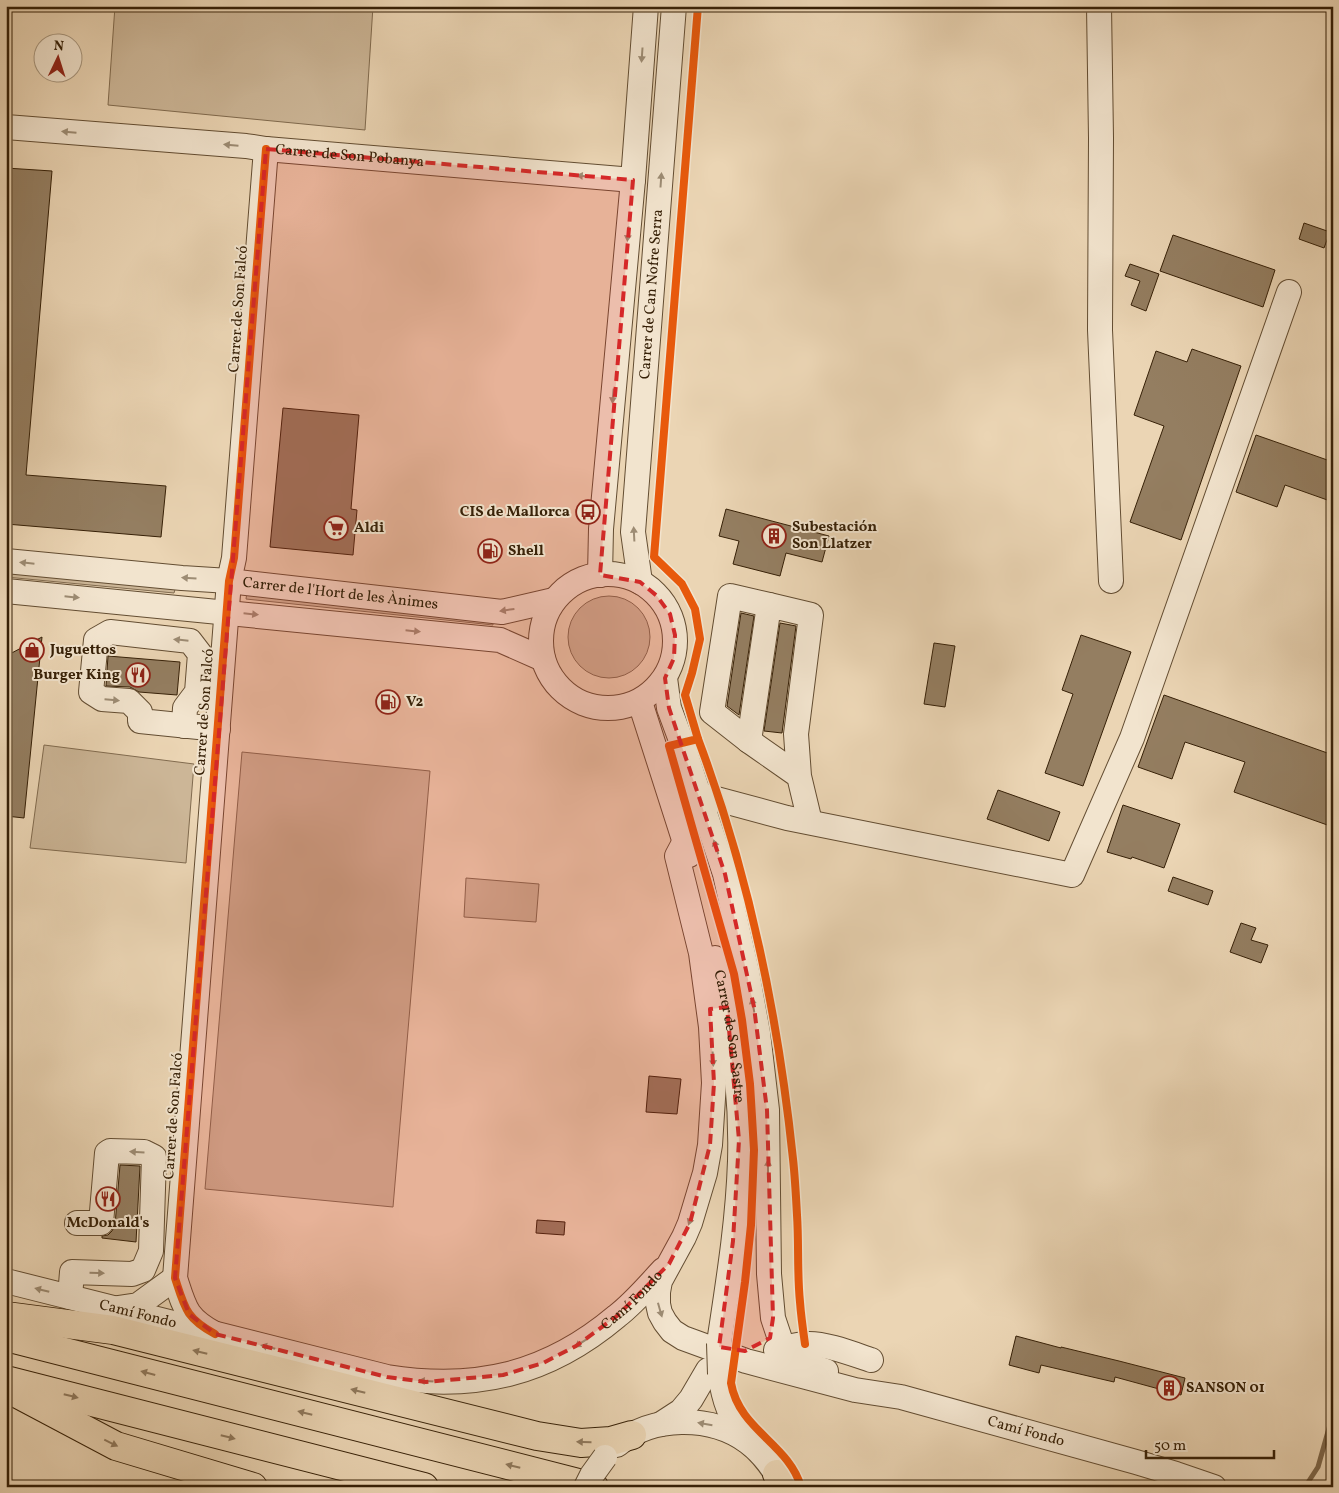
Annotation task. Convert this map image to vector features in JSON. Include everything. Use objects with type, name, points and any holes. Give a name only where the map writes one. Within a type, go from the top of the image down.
[{"type":"highway","points":[[6,1316],[113,1330],[537,1436],[581,1443],[611,1441],[632,1435]]},
{"type":"highway","points":[[6,1337],[594,1487]]},
{"type":"highway","points":[[6,1380],[424,1487]]},
{"type":"highway","points":[[6,1388],[116,1446],[253,1487]]},
{"type":"street","name":"Carrer de Can Nofre Serra","points":[[600,575],[602,520],[633,180],[646,6]]},
{"type":"street","name":"Carrer de Can Nofre Serra","points":[[640,582],[633,532],[674,6]]},
{"type":"street","points":[[1098,6],[1100,330],[1111,580]]},
{"type":"street","name":"Carrer de Son Pobanya","points":[[6,127],[633,180]]},
{"type":"street","name":"Carrer de Son Falcó","points":[[175,1278],[229,581],[234,558],[266,149]]},
{"type":"street","points":[[698,794],[787,818],[1072,874],[1132,738],[1289,292]]},
{"type":"street","name":"Carrer de l'Hort de les Ànimes","points":[[6,561],[229,581],[502,612],[554,600]]},
{"type":"street","points":[[614,574],[640,582],[658,596],[670,614],[675,636],[674,658],[665,678],[640,702],[609,709],[587,705],[567,695],[552,679],[543,659],[540,638],[544,618],[554,600],[567,588],[582,579],[600,575],[614,574]]},
{"type":"street","name":"Carrer de l'Hort de les Ànimes","points":[[6,591],[500,640],[543,659]]},
{"type":"street","points":[[799,776],[712,712],[730,596],[811,616],[796,734],[799,776],[810,822]]},
{"type":"street","points":[[749,741],[769,605]]},
{"type":"street","points":[[184,726],[185,708],[196,692],[200,654],[190,641],[110,632],[96,640],[91,692],[102,699],[129,701],[140,712],[140,721],[184,726],[218,729]]},
{"type":"street","points":[[665,678],[669,708],[724,874],[754,1007],[766,1103],[769,1274],[776,1332],[780,1342],[795,1345],[817,1344],[871,1360]]},
{"type":"street","name":"Carrer de Son Sastre","points":[[640,702],[685,841],[721,980],[729,1021],[737,1089],[739,1171],[733,1242],[713,1336],[714,1372],[682,1411],[660,1425]]},
{"type":"street","points":[[669,1264],[690,1223],[705,1173],[710,1145],[714,1083],[711,1027],[701,953],[677,856],[685,841]]},
{"type":"street","points":[[70,1297],[72,1272],[132,1274],[143,1270],[151,1251],[154,1157],[144,1152],[110,1151],[107,1153],[100,1223],[76,1223]]},
{"type":"street","points":[[768,1193],[777,1236],[778,1289],[781,1319],[787,1333],[793,1338],[798,1358],[819,1369],[857,1380],[901,1397]]},
{"type":"street","name":"Camí Fondo","points":[[6,1281],[394,1378],[426,1382],[482,1380],[526,1370],[543,1363],[576,1346],[617,1316],[669,1264]]},
{"type":"street","name":"Camí Fondo","points":[[669,1264],[660,1281],[658,1304],[665,1322],[672,1331],[684,1338],[713,1336],[746,1362],[855,1390],[901,1397],[1136,1462],[1214,1487]]},
{"type":"street","points":[[112,1308],[138,1305],[175,1278],[188,1314],[200,1326],[215,1334]]},
{"type":"street","points":[[745,1351],[763,1345],[770,1338],[773,1318]]},
{"type":"street","points":[[713,1336],[745,1351],[779,1350],[795,1345]]},
{"type":"street","points":[[714,1372],[728,1410],[747,1441]]},
{"type":"street","points":[[586,1487],[594,1471],[620,1443],[632,1435],[660,1425],[679,1422],[715,1426],[747,1441],[760,1452],[783,1483]]},
{"type":"highlighted area","points":[[266,149],[633,180],[600,575],[640,582],[657,596],[670,614],[675,635],[674,658],[665,678],[669,708],[725,874],[754,1007],[767,1110],[773,1318],[770,1338],[745,1351],[719,1347],[733,1241],[739,1140],[727,1007],[710,1009],[714,1083],[710,1145],[690,1223],[669,1264],[617,1316],[576,1346],[543,1363],[503,1375],[426,1382],[387,1377],[215,1334],[189,1314],[175,1278]]},
{"type":"shaded area","points":[[115,6],[373,6],[365,130],[108,105]]},
{"type":"shaded area","points":[[6,569],[176,586],[174,593],[6,577]]},
{"type":"shaded area","points":[[247,592],[493,618],[493,625],[246,599]]},
{"type":"shaded area","points":[[609,596],[625,599],[638,608],[647,621],[650,637],[647,653],[638,666],[625,675],[609,678],[593,675],[580,666],[571,653],[568,637],[571,621],[580,608],[593,599]]},
{"type":"shaded area","points":[[44,745],[194,764],[186,863],[30,848]]},
{"type":"shaded area","points":[[242,752],[430,771],[393,1207],[205,1189]]},
{"type":"shaded area","points":[[466,878],[539,884],[536,922],[464,917]]},
{"type":"building","points":[[6,168],[52,171],[26,475],[166,486],[161,537],[6,524]]},
{"type":"building","points":[[1304,223],[1330,232],[1324,248],[1299,239]]},
{"type":"building","points":[[1173,235],[1275,270],[1263,307],[1160,271]]},
{"type":"building","points":[[1130,264],[1159,274],[1146,311],[1131,305],[1140,281],[1125,276]]},
{"type":"building","points":[[1192,349],[1241,366],[1181,540],[1130,522],[1164,426],[1134,415],[1156,351],[1187,362]]},
{"type":"building","points":[[283,408],[359,415],[351,509],[357,510],[353,555],[270,547]]},
{"type":"building","points":[[1256,435],[1333,462],[1333,502],[1285,485],[1277,507],[1236,492]]},
{"type":"building","name":"Subestación Son Llatzer","points":[[726,509],[829,536],[822,562],[786,553],[780,576],[733,564],[739,541],[719,536]]},
{"type":"building","points":[[741,613],[754,616],[739,715],[727,706]]},
{"type":"building","points":[[780,623],[796,626],[782,733],[764,731]]},
{"type":"building","points":[[1081,635],[1131,652],[1083,786],[1045,773],[1073,694],[1062,690]]},
{"type":"building","points":[[42,637],[24,818],[6,816],[6,656]]},
{"type":"building","points":[[934,643],[955,646],[945,707],[924,704]]},
{"type":"building","name":"Burger King","points":[[108,656],[180,662],[177,695],[139,692],[130,687],[106,686]]},
{"type":"building","points":[[1164,695],[1333,755],[1333,827],[1234,792],[1245,762],[1185,742],[1172,779],[1138,767]]},
{"type":"building","points":[[998,790],[1060,812],[1049,841],[987,819]]},
{"type":"building","points":[[1123,805],[1180,824],[1164,868],[1132,857],[1131,859],[1107,852]]},
{"type":"building","points":[[1173,877],[1213,891],[1208,905],[1168,891]]},
{"type":"building","points":[[1241,923],[1256,928],[1251,940],[1268,945],[1261,963],[1230,952]]},
{"type":"building","points":[[649,1076],[681,1079],[677,1114],[646,1112]]},
{"type":"building","points":[[120,1165],[140,1166],[136,1242],[102,1238],[102,1236],[108,1235],[112,1231],[115,1225]]},
{"type":"building","points":[[537,1220],[565,1222],[564,1235],[536,1233]]},
{"type":"building","points":[[1016,1336],[1185,1378],[1181,1395],[1115,1377],[1114,1382],[1041,1365],[1039,1373],[1009,1365]]},
{"type":"waterway","points":[[1305,1487],[1318,1467],[1333,1414]]},
{"type":"cycle path","points":[[698,6],[654,557],[682,584],[695,609],[700,639],[685,695],[698,739],[669,746],[734,974],[750,1084],[754,1150],[751,1225],[731,1383],[736,1399],[744,1413],[786,1459],[795,1472],[801,1487]]},
{"type":"cycle path","points":[[215,1334],[198,1323],[188,1312],[181,1298],[175,1278],[229,581],[234,558],[266,149]]},
{"type":"cycle path","points":[[698,739],[716,790],[747,893],[770,998],[787,1105],[794,1166],[798,1226],[799,1291],[805,1344]]},
{"type":"place","name":"CIS de Mallorca","points":[[588,512]]},
{"type":"place","name":"Aldi","points":[[336,528]]},
{"type":"place","name":"Subestación Son Llatzer","points":[[774,536]]},
{"type":"place","name":"Shell","points":[[490,551]]},
{"type":"place","name":"Juguettos","points":[[32,650]]},
{"type":"place","name":"Burger King","points":[[138,675]]},
{"type":"place","name":"V2","points":[[388,702]]},
{"type":"place","name":"McDonald's","points":[[108,1199]]},
{"type":"place","name":"SANSON 01","points":[[1169,1388]]}]
